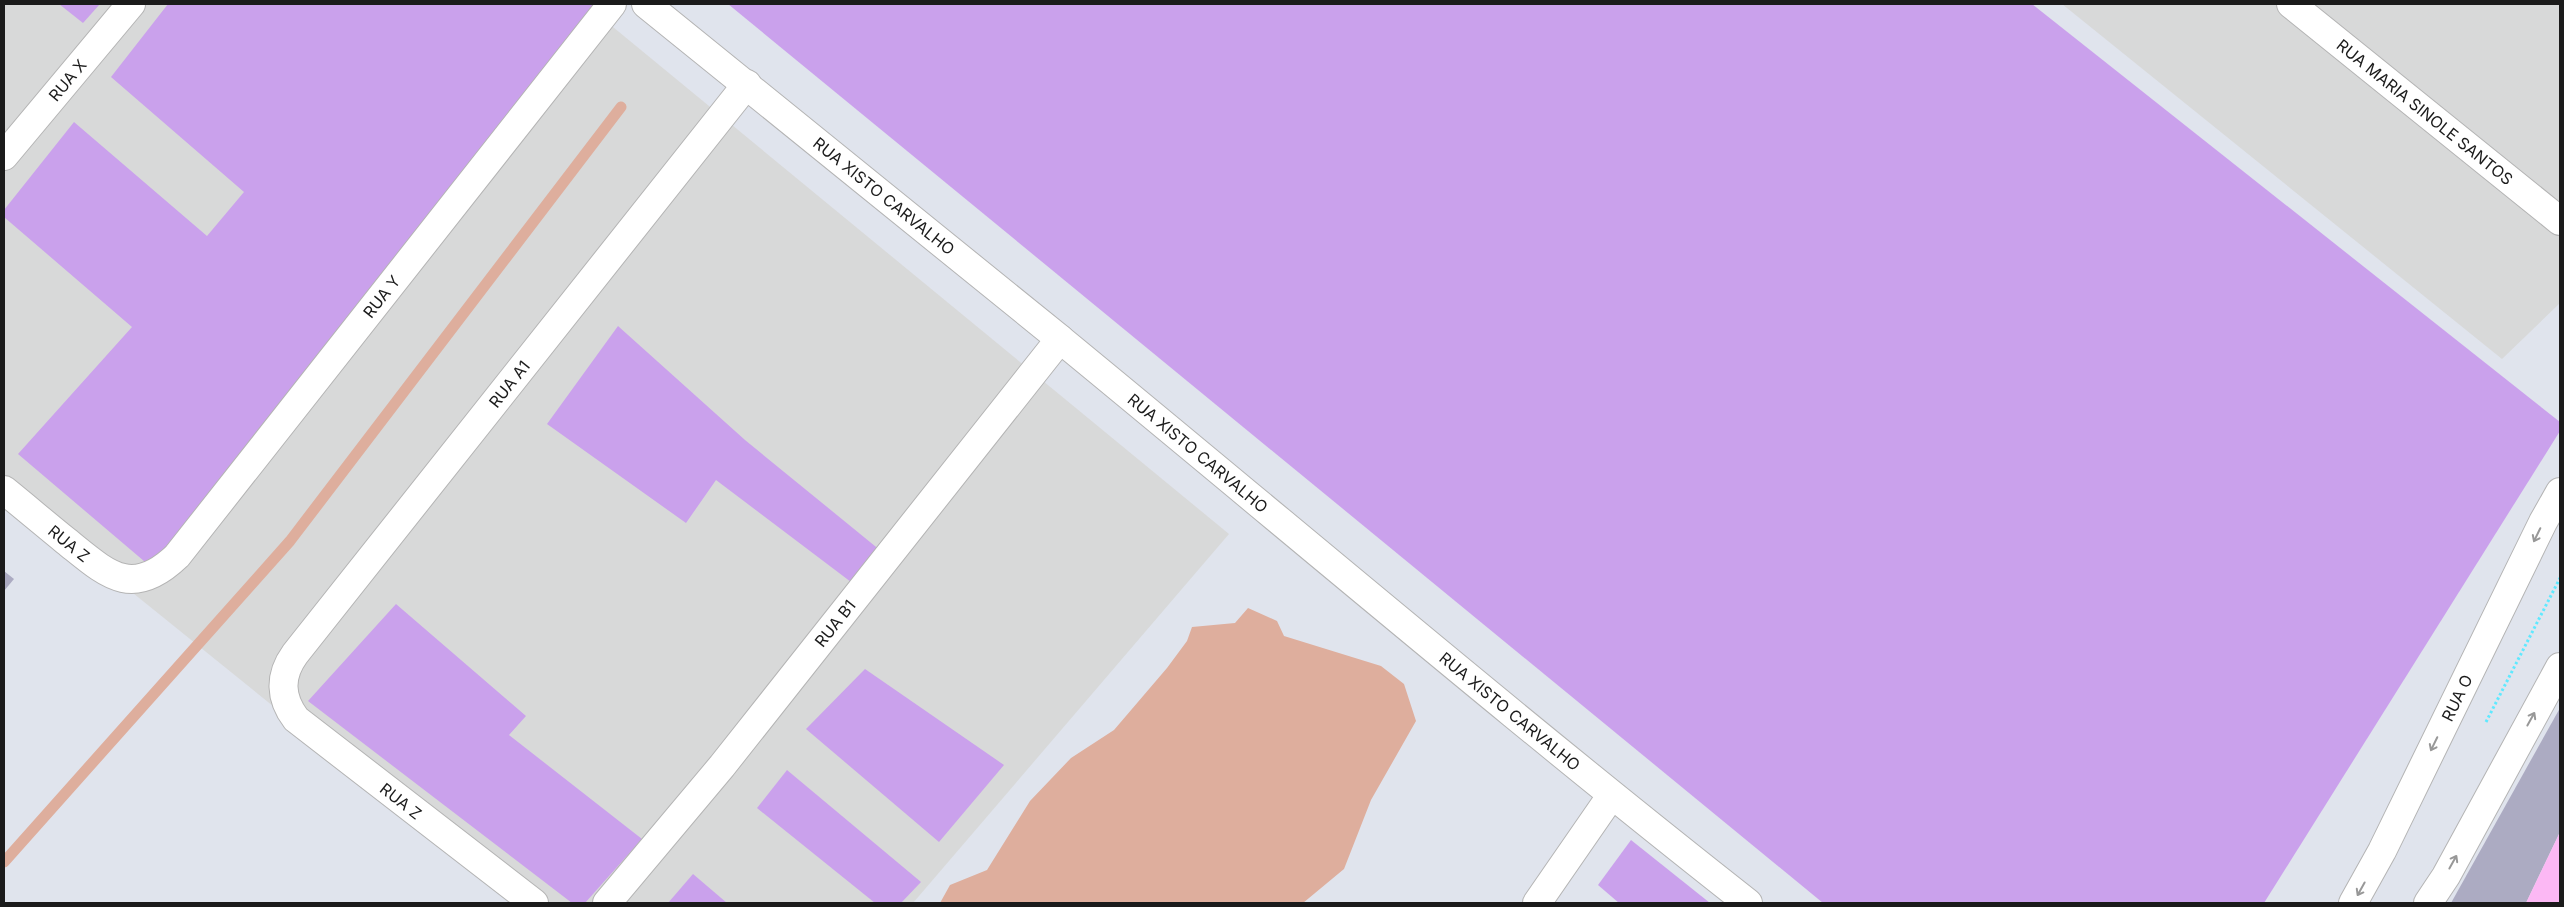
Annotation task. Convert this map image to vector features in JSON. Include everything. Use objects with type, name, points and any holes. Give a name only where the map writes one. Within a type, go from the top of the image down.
[{"type":"street","name":"RUA X","points":[[4,156],[131,4]]},
{"type":"street","name":"RUA Y","points":[[143,577],[155,574],[177,556],[612,4]]},
{"type":"street","name":"RUA XISTO CARVALHO","points":[[646,4],[747,84],[1302,537],[1611,796],[1748,903]]},
{"type":"street","name":"RUA MARIA SINOLE SANTOS","points":[[2291,4],[2560,221]]},
{"type":"street","name":"RUA A1","points":[[283,688],[284,674],[295,654],[747,84]]},
{"type":"street","name":"RUA B1","points":[[607,903],[722,766],[1060,339]]},
{"type":"street","name":"RUA Z","points":[[4,490],[104,572],[116,577],[143,577]]},
{"type":"street","name":"RUA O","points":[[2352,903],[2382,851],[2560,492]]},
{"type":"street","points":[[2428,903],[2446,876],[2560,666]]},
{"type":"street","name":"RUA Z","points":[[283,688],[285,701],[296,719],[534,903]]},
{"type":"street","points":[[1537,903],[1611,796]]},
{"type":"shaded area","points":[[4,4],[585,4],[1229,534],[913,903],[517,903],[4,489]]},
{"type":"shaded area","points":[[59,4],[100,4],[83,23]]},
{"type":"shaded area","points":[[168,4],[599,4],[151,567],[18,454],[132,327],[4,217],[4,210],[74,122],[207,236],[244,192],[111,77]]},
{"type":"shaded area","points":[[728,4],[2032,4],[2560,422],[2560,431],[2264,903],[1823,903]]},
{"type":"shaded area","points":[[2062,4],[2560,4],[2560,303],[2502,359]]},
{"type":"shaded area","points":[[618,326],[745,440],[881,551],[851,582],[716,480],[686,523],[547,424]]},
{"type":"shaded area","points":[[4,571],[14,579],[4,591]]},
{"type":"shaded area","points":[[396,604],[526,716],[509,735],[642,839],[585,903],[572,903],[308,701]]},
{"type":"shaded area","points":[[1248,608],[1277,621],[1284,636],[1381,666],[1404,684],[1416,721],[1371,800],[1344,869],[1303,903],[940,903],[950,885],[987,870],[1030,801],[1071,758],[1114,730],[1167,668],[1187,641],[1192,627],[1235,623]]},
{"type":"shaded area","points":[[865,669],[1004,765],[939,842],[806,729]]},
{"type":"shaded area","points":[[2560,708],[2560,832],[2526,903],[2451,903]]},
{"type":"shaded area","points":[[787,770],[921,882],[901,903],[875,903],[757,808]]},
{"type":"shaded area","points":[[2560,832],[2560,903],[2526,903]]},
{"type":"shaded area","points":[[1631,840],[1710,903],[1619,903],[1598,885]]},
{"type":"shaded area","points":[[693,874],[727,903],[668,903]]},
{"type":"waterway","points":[[4,862],[290,541],[621,107]]}]
